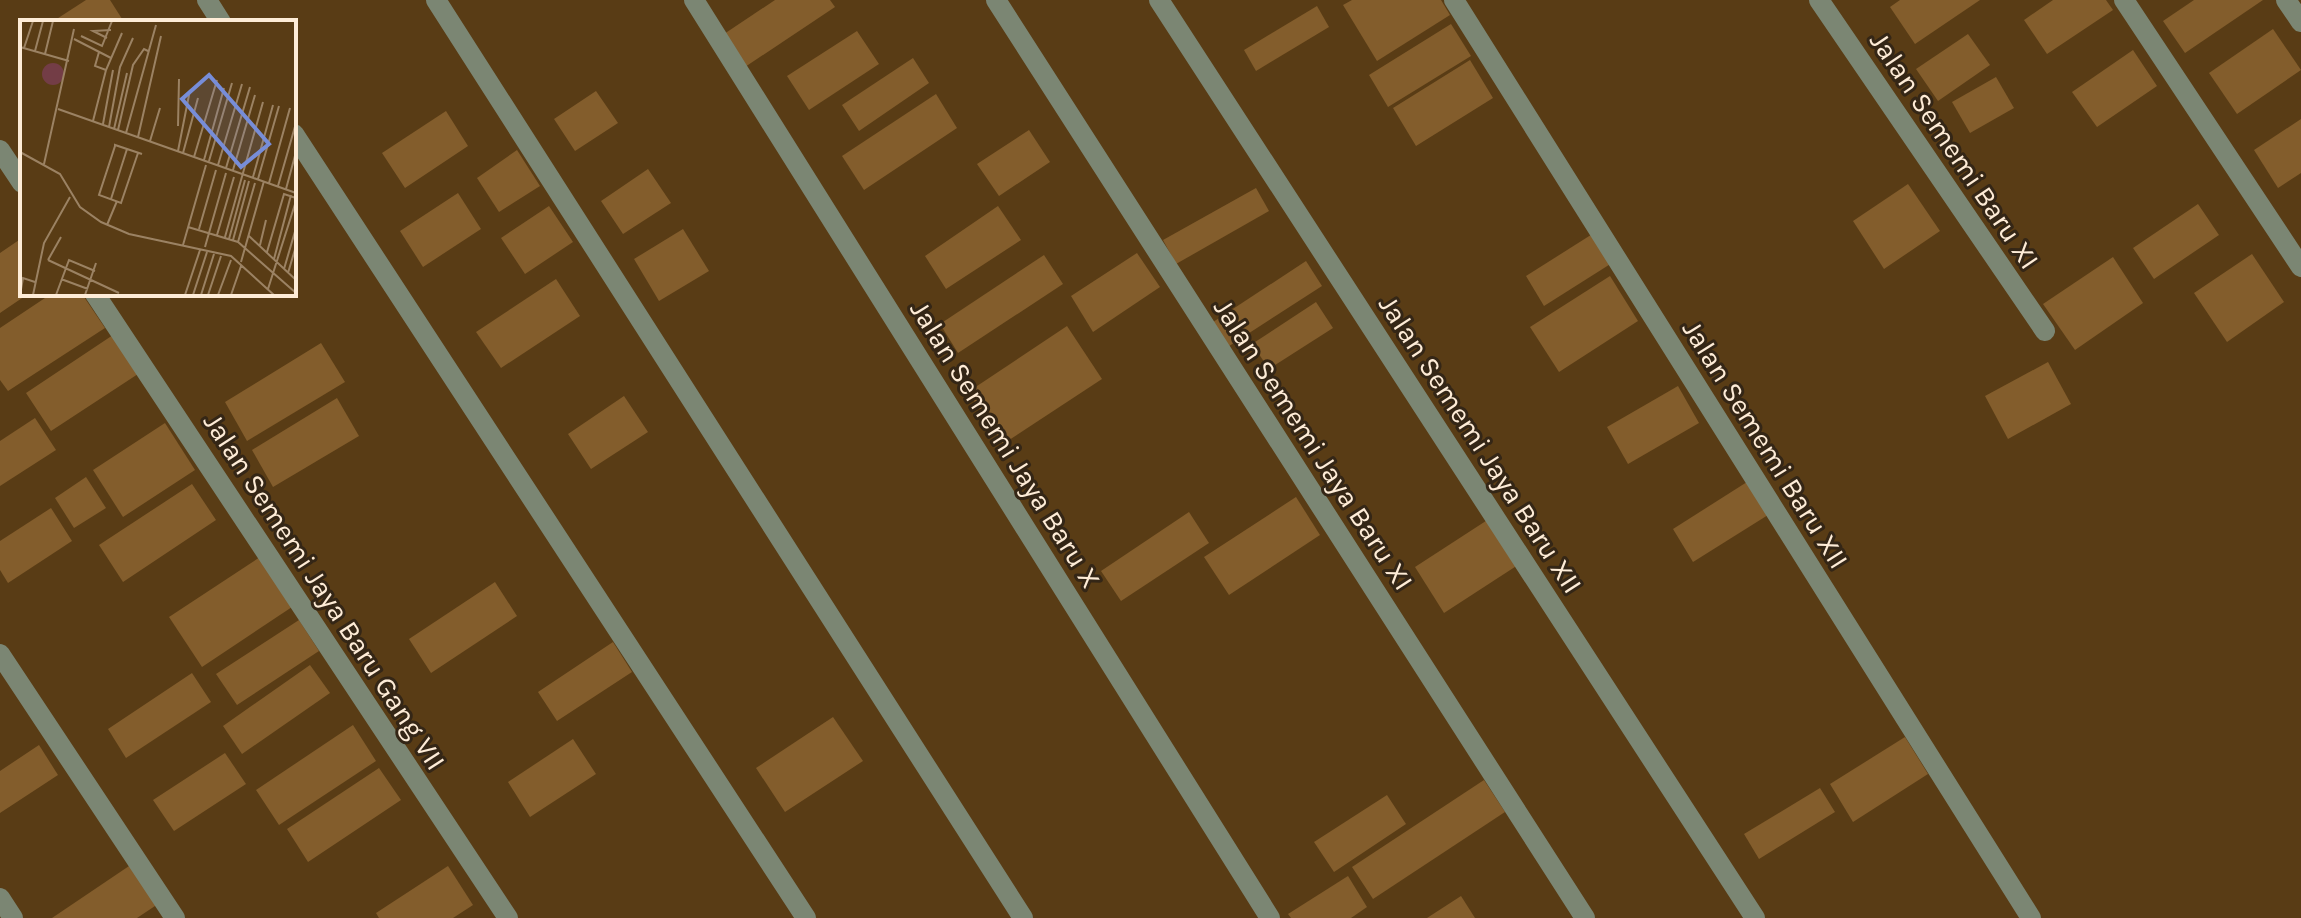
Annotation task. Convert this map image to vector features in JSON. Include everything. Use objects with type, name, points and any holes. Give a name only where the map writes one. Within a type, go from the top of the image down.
[{"type":"street","points":[[207,0],[220,20]]},
{"type":"street","points":[[436,0],[1023,918]]},
{"type":"street","name":"Jalan Sememi Jaya Baru X","points":[[694,0],[1270,918]]},
{"type":"street","name":"Jalan Sememi Jaya Baru XI","points":[[996,0],[1585,918]]},
{"type":"street","name":"Jalan Sememi Jaya Baru XII","points":[[1159,0],[1755,918]]},
{"type":"street","name":"Jalan Sememi Baru XII","points":[[1454,0],[2031,918]]},
{"type":"street","name":"Jalan Sememi Baru XI","points":[[1819,0],[2045,331]]},
{"type":"street","points":[[2124,0],[2301,267]]},
{"type":"street","points":[[2286,0],[2301,22]]},
{"type":"street","points":[[296,137],[806,918]]},
{"type":"street","points":[[0,150],[20,180]]},
{"type":"street","name":"Jalan Sememi Jaya Baru Gang VII","points":[[96,296],[508,918]]},
{"type":"street","points":[[0,654],[175,918]]},
{"type":"street","points":[[0,898],[13,918]]},
{"type":"building","points":[[86,0],[110,0],[123,20],[55,20]]},
{"type":"building","points":[[775,0],[830,0],[835,7],[745,67],[724,34]]},
{"type":"building","points":[[1352,0],[1441,0],[1450,15],[1377,61],[1343,5]]},
{"type":"building","points":[[1900,0],[1980,0],[1915,44],[1890,7]]},
{"type":"building","points":[[2053,0],[2106,0],[2113,10],[2047,54],[2024,20]]},
{"type":"building","points":[[2194,0],[2263,0],[2185,53],[2163,21]]},
{"type":"building","points":[[1317,6],[1329,27],[1256,71],[1244,50]]},
{"type":"building","points":[[1451,24],[1471,56],[1388,107],[1369,75]]},
{"type":"building","points":[[2273,29],[2301,70],[2237,114],[2209,73]]},
{"type":"building","points":[[857,31],[879,64],[809,110],[787,76]]},
{"type":"building","points":[[1968,34],[1990,65],[1938,101],[1916,69]]},
{"type":"building","points":[[2133,50],[2157,86],[2097,127],[2072,92]]},
{"type":"building","points":[[913,58],[929,83],[859,131],[842,105]]},
{"type":"building","points":[[1470,60],[1493,98],[1416,146],[1393,108]]},
{"type":"building","points":[[1996,77],[2014,108],[1970,133],[1952,102]]},
{"type":"building","points":[[596,91],[618,123],[575,151],[554,119]]},
{"type":"building","points":[[936,94],[957,128],[864,190],[842,156]]},
{"type":"building","points":[[446,111],[468,146],[405,188],[382,153]]},
{"type":"building","points":[[2301,119],[2301,173],[2278,188],[2254,150]]},
{"type":"building","points":[[1029,130],[1050,162],[999,196],[977,164]]},
{"type":"building","points":[[517,150],[540,186],[499,212],[477,178]]},
{"type":"building","points":[[648,169],[671,203],[623,234],[601,201]]},
{"type":"building","points":[[1908,184],[1940,231],[1884,269],[1853,221]]},
{"type":"building","points":[[1256,188],[1269,211],[1176,264],[1163,240]]},
{"type":"building","points":[[458,193],[481,229],[423,267],[400,231]]},
{"type":"building","points":[[2198,204],[2219,235],[2154,279],[2133,248]]},
{"type":"building","points":[[549,206],[573,242],[525,274],[501,238]]},
{"type":"building","points":[[998,206],[1021,240],[946,289],[925,256]]},
{"type":"building","points":[[683,229],[709,271],[659,301],[634,259]]},
{"type":"building","points":[[1594,233],[1612,263],[1544,306],[1526,276]]},
{"type":"building","points":[[20,239],[20,296],[25,296],[0,313],[0,253]]},
{"type":"building","points":[[1137,253],[1160,287],[1093,332],[1071,296]]},
{"type":"building","points":[[2252,254],[2284,302],[2227,342],[2194,293]]},
{"type":"building","points":[[1044,255],[1063,284],[958,353],[940,324]]},
{"type":"building","points":[[2113,257],[2143,303],[2075,350],[2043,304]]},
{"type":"building","points":[[1306,261],[1322,286],[1223,350],[1207,326]]},
{"type":"building","points":[[1610,276],[1638,321],[1559,372],[1530,327]]},
{"type":"building","points":[[556,279],[580,316],[501,368],[476,332]]},
{"type":"building","points":[[48,296],[83,296],[105,328],[8,391],[0,380],[0,328]]},
{"type":"building","points":[[1316,302],[1333,328],[1269,369],[1252,344]]},
{"type":"building","points":[[1067,326],[1102,379],[1003,444],[968,392]]},
{"type":"building","points":[[113,335],[138,374],[51,431],[26,393]]},
{"type":"building","points":[[321,343],[345,382],[247,441],[225,402]]},
{"type":"building","points":[[2048,362],[2071,404],[2008,439],[1985,396]]},
{"type":"building","points":[[1678,386],[1699,423],[1628,464],[1607,427]]},
{"type":"building","points":[[624,396],[648,432],[591,469],[568,434]]},
{"type":"building","points":[[337,398],[359,436],[273,487],[252,450]]},
{"type":"building","points":[[35,418],[56,450],[0,486],[0,441]]},
{"type":"building","points":[[165,423],[195,470],[123,517],[93,470]]},
{"type":"building","points":[[86,477],[106,508],[74,528],[55,498]]},
{"type":"building","points":[[1747,482],[1768,515],[1693,562],[1673,529]]},
{"type":"building","points":[[192,484],[216,520],[123,582],[99,545]]},
{"type":"building","points":[[1296,497],[1320,535],[1229,595],[1204,557]]},
{"type":"building","points":[[51,508],[72,541],[8,583],[0,570],[0,541]]},
{"type":"building","points":[[1189,512],[1209,543],[1121,601],[1101,571]]},
{"type":"building","points":[[1492,517],[1521,563],[1444,613],[1415,567]]},
{"type":"building","points":[[260,557],[292,607],[202,667],[169,617]]},
{"type":"building","points":[[495,582],[517,616],[431,673],[409,639]]},
{"type":"building","points":[[299,620],[319,651],[237,705],[216,674]]},
{"type":"building","points":[[613,642],[632,672],[557,721],[538,692]]},
{"type":"building","points":[[310,665],[330,693],[242,754],[223,726]]},
{"type":"building","points":[[192,673],[211,702],[126,758],[108,729]]},
{"type":"building","points":[[833,717],[863,761],[785,812],[756,768]]},
{"type":"building","points":[[353,725],[376,761],[279,825],[256,790]]},
{"type":"building","points":[[1905,737],[1928,774],[1853,822],[1830,784]]},
{"type":"building","points":[[573,739],[596,774],[530,817],[508,782]]},
{"type":"building","points":[[39,745],[58,775],[0,813],[0,771]]},
{"type":"building","points":[[225,753],[246,784],[174,831],[153,800]]},
{"type":"building","points":[[379,768],[401,800],[308,862],[287,829]]},
{"type":"building","points":[[1484,780],[1505,812],[1373,899],[1352,867]]},
{"type":"building","points":[[1820,788],[1835,812],[1759,859],[1744,834]]},
{"type":"building","points":[[1387,795],[1406,824],[1334,872],[1314,842]]},
{"type":"building","points":[[135,862],[161,902],[137,918],[52,918]]},
{"type":"building","points":[[448,866],[473,905],[453,918],[379,918],[376,913]]},
{"type":"building","points":[[1348,876],[1367,907],[1351,918],[1291,918],[1288,914]]},
{"type":"building","points":[[1461,896],[1475,918],[1427,918]]}]
